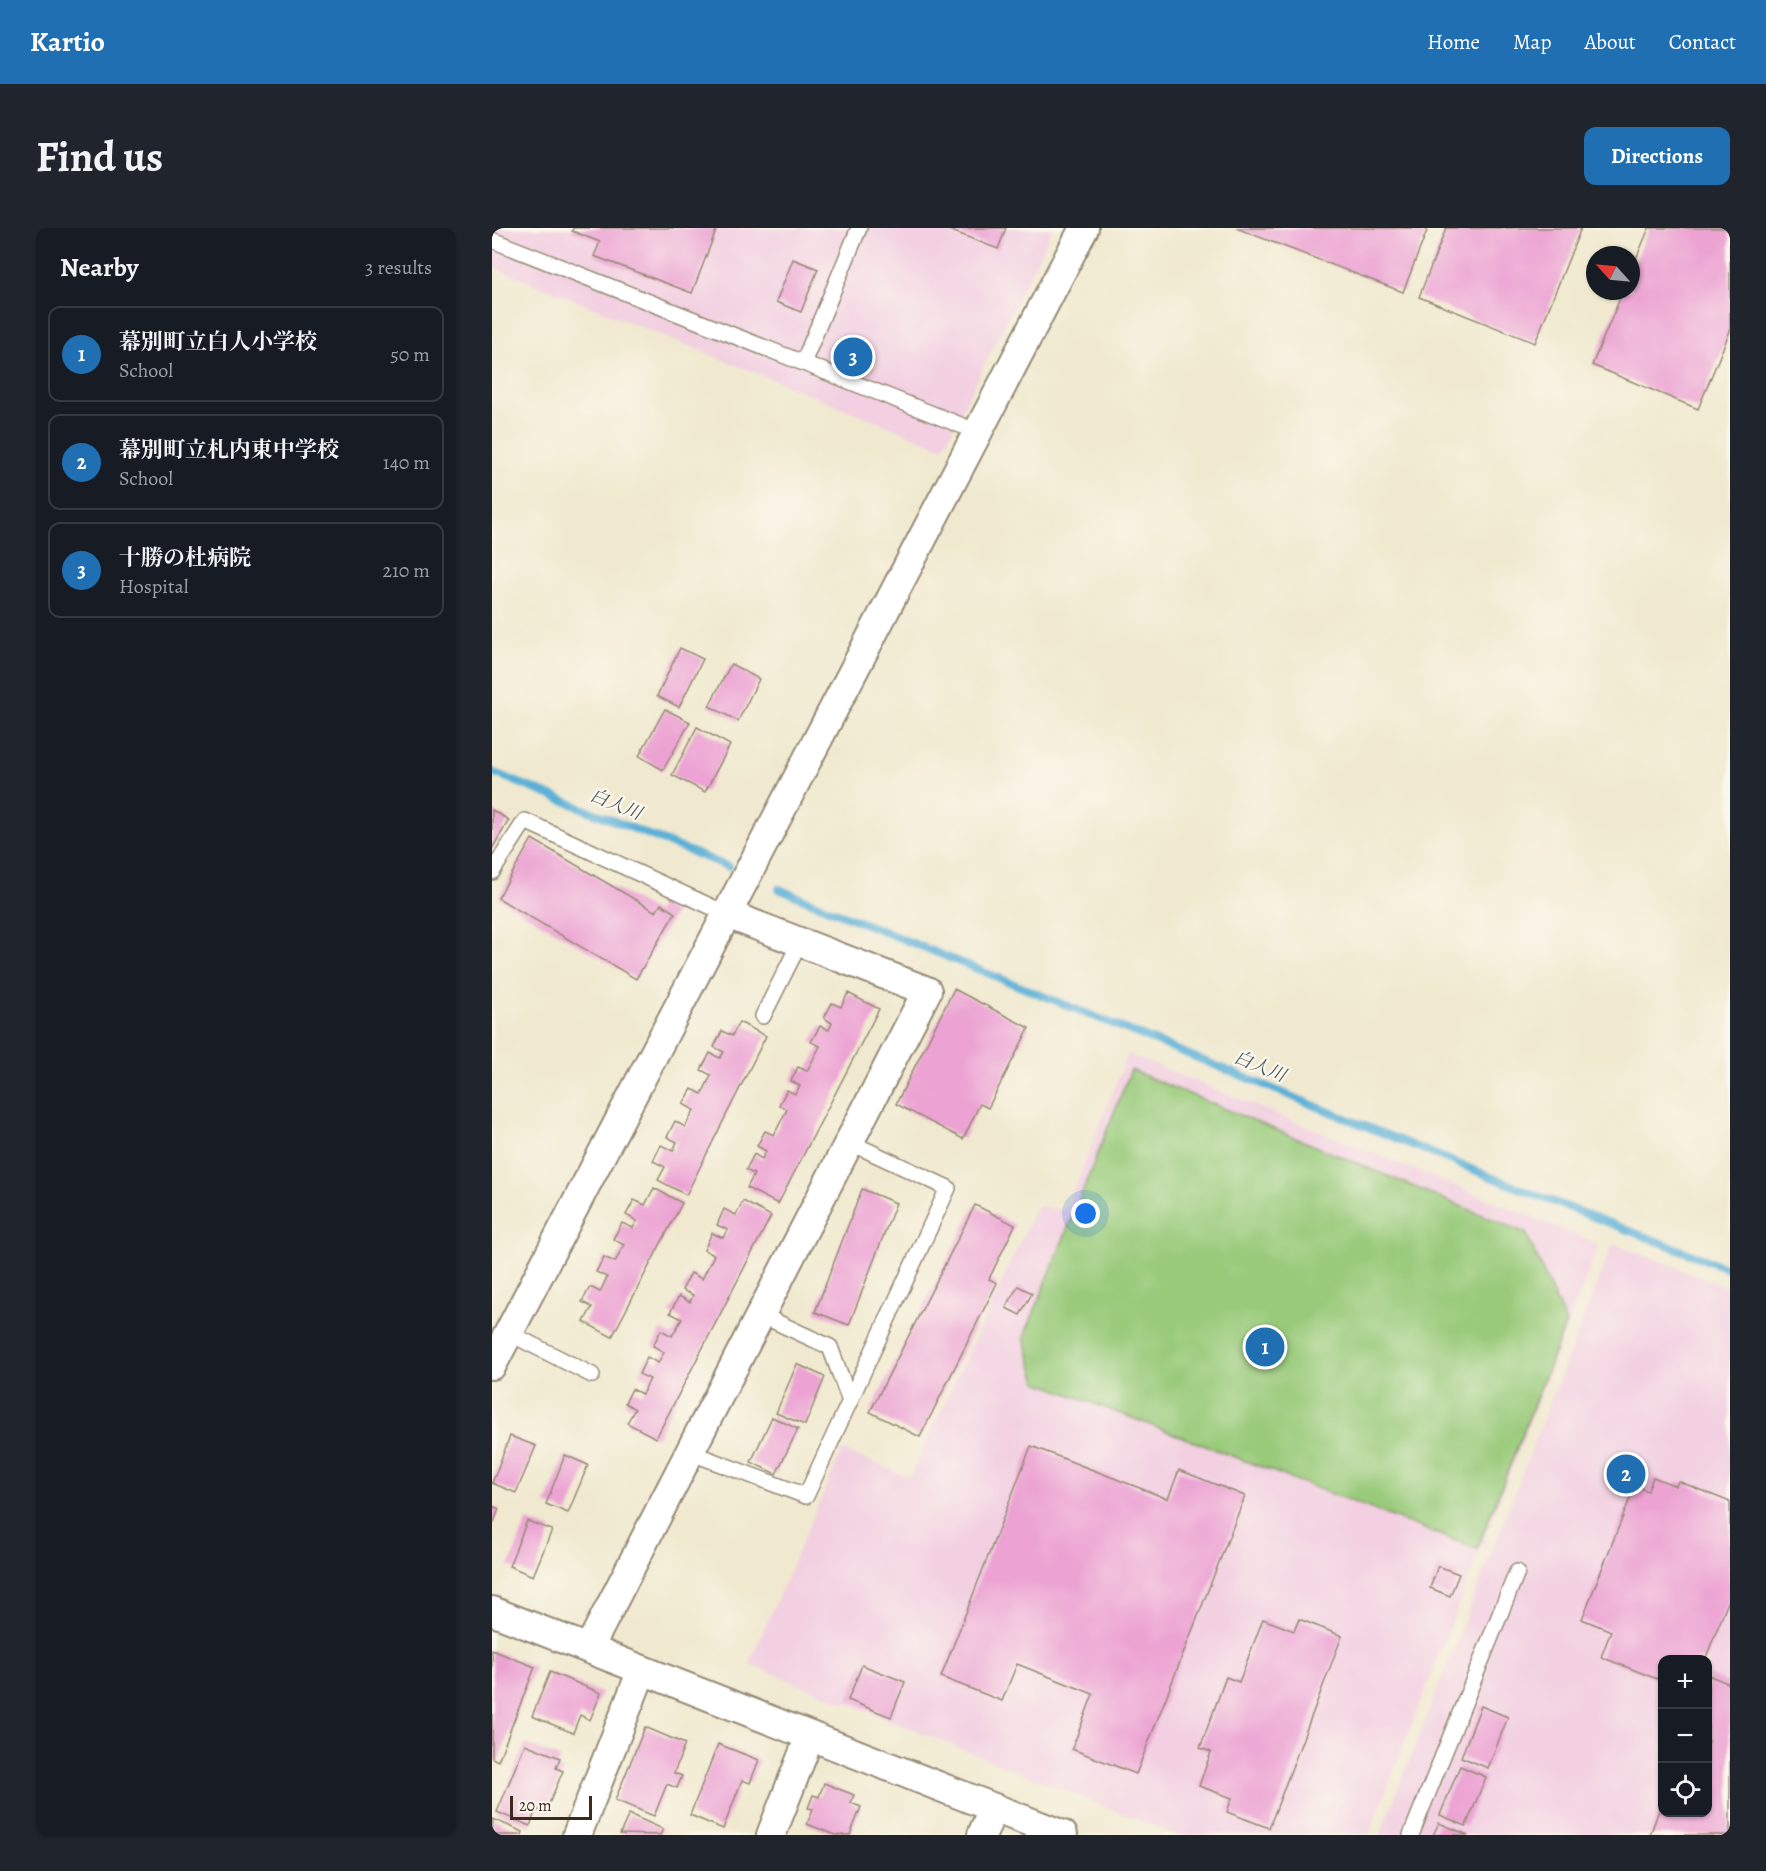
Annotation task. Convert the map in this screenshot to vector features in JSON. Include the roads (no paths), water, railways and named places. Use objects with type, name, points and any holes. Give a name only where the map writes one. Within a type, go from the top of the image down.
[{"type":"street","points":[[492,1365],[1084,228]]},
{"type":"street","points":[[589,1648],[927,991],[727,914]]},
{"type":"street","points":[[492,1611],[1063,1835]]},
{"type":"street","points":[[577,1835],[642,1670]]},
{"type":"street","points":[[771,1835],[810,1736]]},
{"type":"street","points":[[982,1835],[993,1808]]},
{"type":"lane","points":[[803,363],[859,228]]},
{"type":"lane","points":[[492,240],[978,432]]},
{"type":"lane","points":[[492,872],[525,821],[727,914]]},
{"type":"lane","points":[[763,1016],[800,942]]},
{"type":"lane","points":[[689,1452],[806,1496],[948,1188],[849,1142]]},
{"type":"lane","points":[[759,1314],[830,1347],[850,1401]]},
{"type":"lane","points":[[509,1333],[592,1375]]},
{"type":"lane","points":[[1411,1835],[1517,1572]]},
{"type":"waterway","name":"白人川","points":[[492,772],[729,867]]},
{"type":"waterway","name":"白人川","points":[[779,889],[1533,1194],[1730,1269]]},
{"type":"place","name":"十勝の杜病院","points":[[853,357]]},
{"type":"place","name":"幕別町立白人小学校","points":[[1265,1347]]},
{"type":"place","name":"幕別町立札内東中学校","points":[[1626,1474]]}]
